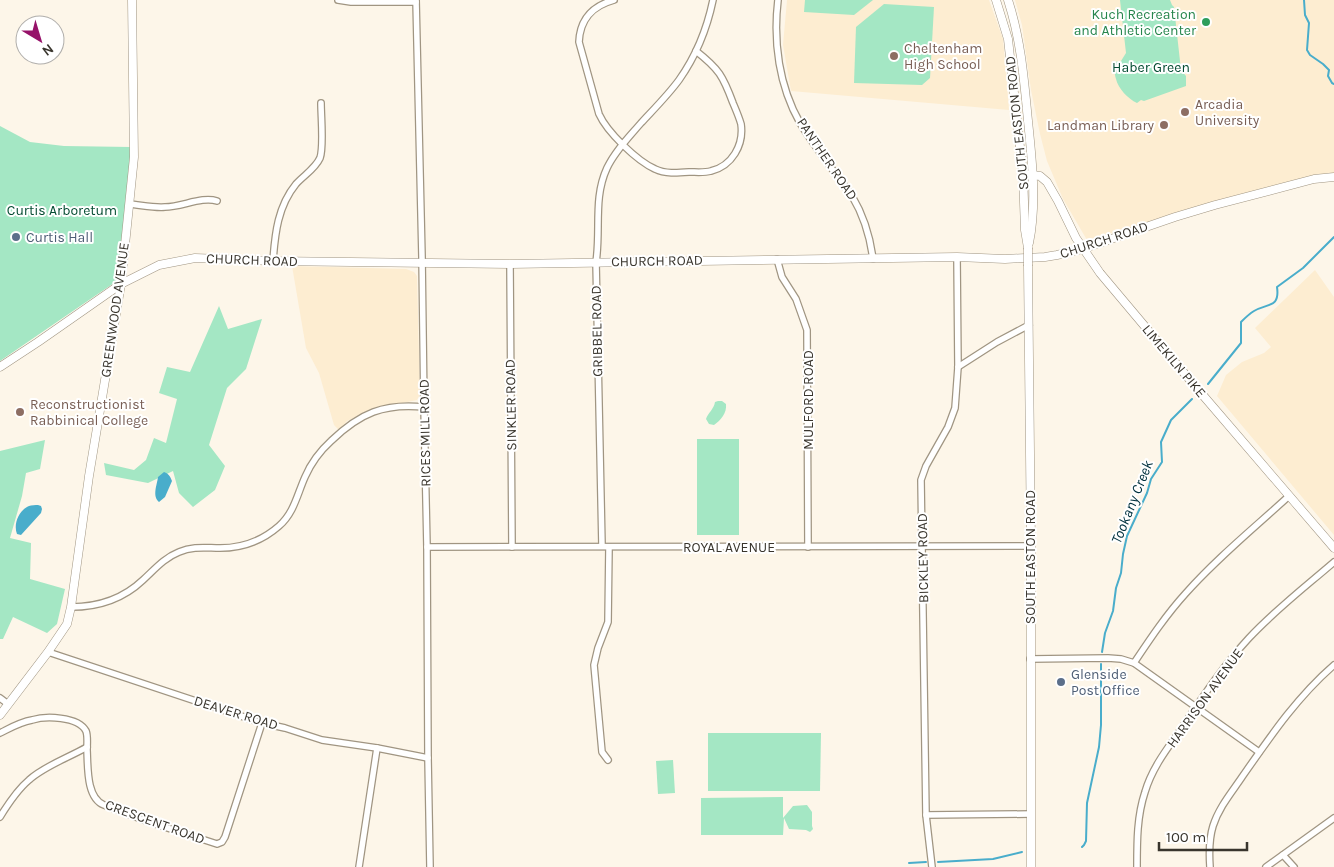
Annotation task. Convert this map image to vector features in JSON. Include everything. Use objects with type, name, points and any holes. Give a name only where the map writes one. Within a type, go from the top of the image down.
[{"type":"main road","name":"GREENWOOD AVENUE","points":[[0,715],[67,624],[71,607],[88,476],[121,284],[130,204],[134,157],[132,0]]},
{"type":"main road","name":"SOUTH EASTON ROAD","points":[[996,0],[1008,39],[1023,174],[1025,230],[1028,248],[1031,546],[1031,867]]},
{"type":"main road","name":"SOUTH EASTON ROAD","points":[[1008,0],[1014,19],[1022,62],[1032,159],[1032,229],[1028,248]]},
{"type":"main road","points":[[1023,174],[1032,174]]},
{"type":"main road","name":"LIMEKILN PIKE","points":[[1032,174],[1040,176],[1047,182],[1082,249],[1100,273],[1194,386],[1334,548]]},
{"type":"main road","name":"CHURCH ROAD","points":[[0,367],[121,284],[158,265],[195,258],[273,261],[510,264],[1045,257],[1082,249],[1215,205],[1314,179],[1334,177]]},
{"type":"street","points":[[338,0],[351,2],[416,1]]},
{"type":"street","points":[[614,0],[606,2],[590,12],[580,33],[579,42],[599,114],[609,131],[643,162],[655,169],[667,172],[710,171],[724,165],[738,149],[741,139],[741,126],[722,76],[709,61],[696,51]]},
{"type":"street","name":"GRIBBEL ROAD","points":[[602,546],[596,262],[598,248],[598,205],[601,186],[609,164],[623,144],[678,81],[696,51],[710,14],[713,0]]},
{"type":"street","name":"PANTHER ROAD","points":[[778,0],[778,57],[785,88],[800,123],[852,196],[863,216],[869,234],[873,259]]},
{"type":"street","name":"RICES MILL ROAD","points":[[416,1],[427,548],[430,867]]},
{"type":"street","points":[[273,261],[275,234],[284,203],[291,191],[316,164],[321,155],[321,103]]},
{"type":"street","points":[[130,204],[166,207],[212,199],[217,201]]},
{"type":"street","name":"BICKLEY ROAD","points":[[932,867],[926,815],[921,480],[928,461],[954,414],[958,367],[957,258]]},
{"type":"street","name":"MULFORD ROAD","points":[[776,260],[782,276],[796,299],[807,330],[808,547]]},
{"type":"street","name":"SINKLER ROAD","points":[[510,264],[512,547]]},
{"type":"street","points":[[958,367],[997,342],[1029,325]]},
{"type":"street","points":[[71,607],[89,606],[111,601],[137,585],[160,563],[181,550],[200,546],[220,548],[240,546],[262,538],[286,520],[293,509],[305,476],[316,457],[346,427],[371,413],[386,409],[405,406],[424,407]]},
{"type":"street","points":[[1134,663],[1155,632],[1187,592],[1218,560],[1289,496]]},
{"type":"street","name":"ROYAL AVENUE","points":[[427,548],[1031,546]]},
{"type":"street","points":[[608,760],[602,752],[594,665],[608,622],[609,547]]},
{"type":"street","name":"HARRISON AVENUE","points":[[1138,867],[1139,819],[1147,785],[1157,764],[1232,658],[1279,609],[1334,562]]},
{"type":"street","name":"DEAVER ROAD","points":[[48,652],[262,723],[322,740],[428,758]]},
{"type":"street","points":[[1030,659],[1108,658],[1134,663],[1259,752]]},
{"type":"street","points":[[1210,867],[1210,839],[1216,818],[1225,802],[1295,704],[1334,665]]},
{"type":"street","points":[[0,698],[8,704]]},
{"type":"street","name":"CRESCENT ROAD","points":[[0,733],[32,720],[48,718],[74,722],[84,728],[87,734],[90,784],[95,798],[101,804],[217,844],[222,842],[225,837],[262,723]]},
{"type":"street","points":[[0,817],[20,789],[29,780],[44,769],[87,747]]},
{"type":"street","points":[[359,867],[377,748]]},
{"type":"street","points":[[926,815],[1030,814]]},
{"type":"street","points":[[1266,867],[1334,818]]},
{"type":"street","points":[[1283,855],[1294,867]]},
{"type":"shaded area","name":"Cheltenham High School","points":[[787,0],[989,0],[1003,39],[1009,110],[791,91],[783,45]]},
{"type":"shaded area","name":"Arcadia University","points":[[1015,0],[1334,0],[1334,178],[1215,205],[1087,240],[1063,199],[1047,161],[1031,90],[1022,25]]},
{"type":"shaded area","points":[[292,266],[406,269],[414,272],[417,276],[420,394],[417,400],[374,409],[347,421],[339,430],[334,425],[319,373],[306,348]]},
{"type":"shaded area","points":[[1315,270],[1334,297],[1334,535],[1217,396],[1226,375],[1242,362],[1264,353],[1271,347],[1255,328]]},
{"type":"green space","points":[[805,0],[873,0],[854,15],[804,12]]},
{"type":"green space","name":"Haber Green","points":[[1120,0],[1170,0],[1174,7],[1181,70],[1186,76],[1186,86],[1144,101],[1141,100],[1137,103],[1124,93],[1115,77],[1114,62],[1121,61],[1126,53]]},
{"type":"green space","points":[[884,4],[934,7],[930,78],[922,85],[854,83],[856,27]]},
{"type":"green space","name":"Curtis Arboretum","points":[[0,126],[30,142],[64,146],[131,147],[118,278],[114,283],[0,361]]},
{"type":"green space","points":[[219,306],[228,329],[262,319],[246,369],[227,388],[209,445],[225,466],[215,490],[193,507],[179,493],[173,471],[148,483],[106,475],[104,463],[134,470],[146,460],[154,438],[166,443],[177,399],[159,393],[167,367],[190,372]]},
{"type":"green space","points":[[718,401],[726,404],[724,413],[721,419],[714,425],[709,424],[706,419],[715,402]]},
{"type":"green space","points":[[697,439],[739,439],[739,535],[697,535]]},
{"type":"green space","points":[[45,440],[40,469],[26,473],[22,496],[10,538],[31,543],[30,579],[65,589],[57,624],[47,633],[13,617],[3,639],[0,639],[0,451]]},
{"type":"green space","points":[[708,733],[821,733],[820,791],[708,791]]},
{"type":"green space","points":[[673,760],[675,793],[658,794],[656,761]]},
{"type":"green space","points":[[783,797],[783,818],[793,806],[807,805],[812,812],[813,829],[810,832],[789,829],[784,818],[783,835],[701,835],[701,798]]},
{"type":"water","points":[[164,472],[169,475],[172,481],[165,497],[159,502],[155,494],[156,487],[158,477]]},
{"type":"water","points":[[29,506],[41,506],[41,513],[21,535],[17,534],[16,522],[22,511]]},
{"type":"waterway","points":[[1304,0],[1305,15],[1309,23],[1307,50],[1310,55],[1329,70],[1328,76],[1334,84]]},
{"type":"waterway","name":"Tookany Creek","points":[[1208,384],[1241,343],[1241,322],[1254,311],[1275,302],[1277,287],[1303,268],[1334,237]]},
{"type":"waterway","name":"Tookany Creek","points":[[1102,652],[1105,633],[1113,611],[1127,536],[1147,493],[1151,479],[1162,462],[1161,442],[1171,420],[1192,399]]},
{"type":"waterway","name":"Tookany Creek","points":[[1082,847],[1086,841],[1087,803],[1099,747],[1101,664]]},
{"type":"waterway","name":"Tookany Creek","points":[[938,862],[993,859],[1022,852]]},
{"type":"waterway","name":"Tookany Creek","points":[[909,863],[926,862]]},
{"type":"place","name":"Kuch Recreation and Athletic Center","points":[[1206,22]]},
{"type":"place","name":"Cheltenham High School","points":[[894,56]]},
{"type":"place","name":"Arcadia University","points":[[1185,112]]},
{"type":"place","name":"Landman Library","points":[[1164,125]]},
{"type":"place","name":"Curtis Hall","points":[[16,237]]},
{"type":"place","name":"Reconstructionist Rabbinical College","points":[[20,412]]},
{"type":"place","name":"Glenside Post Office","points":[[1061,682]]}]
